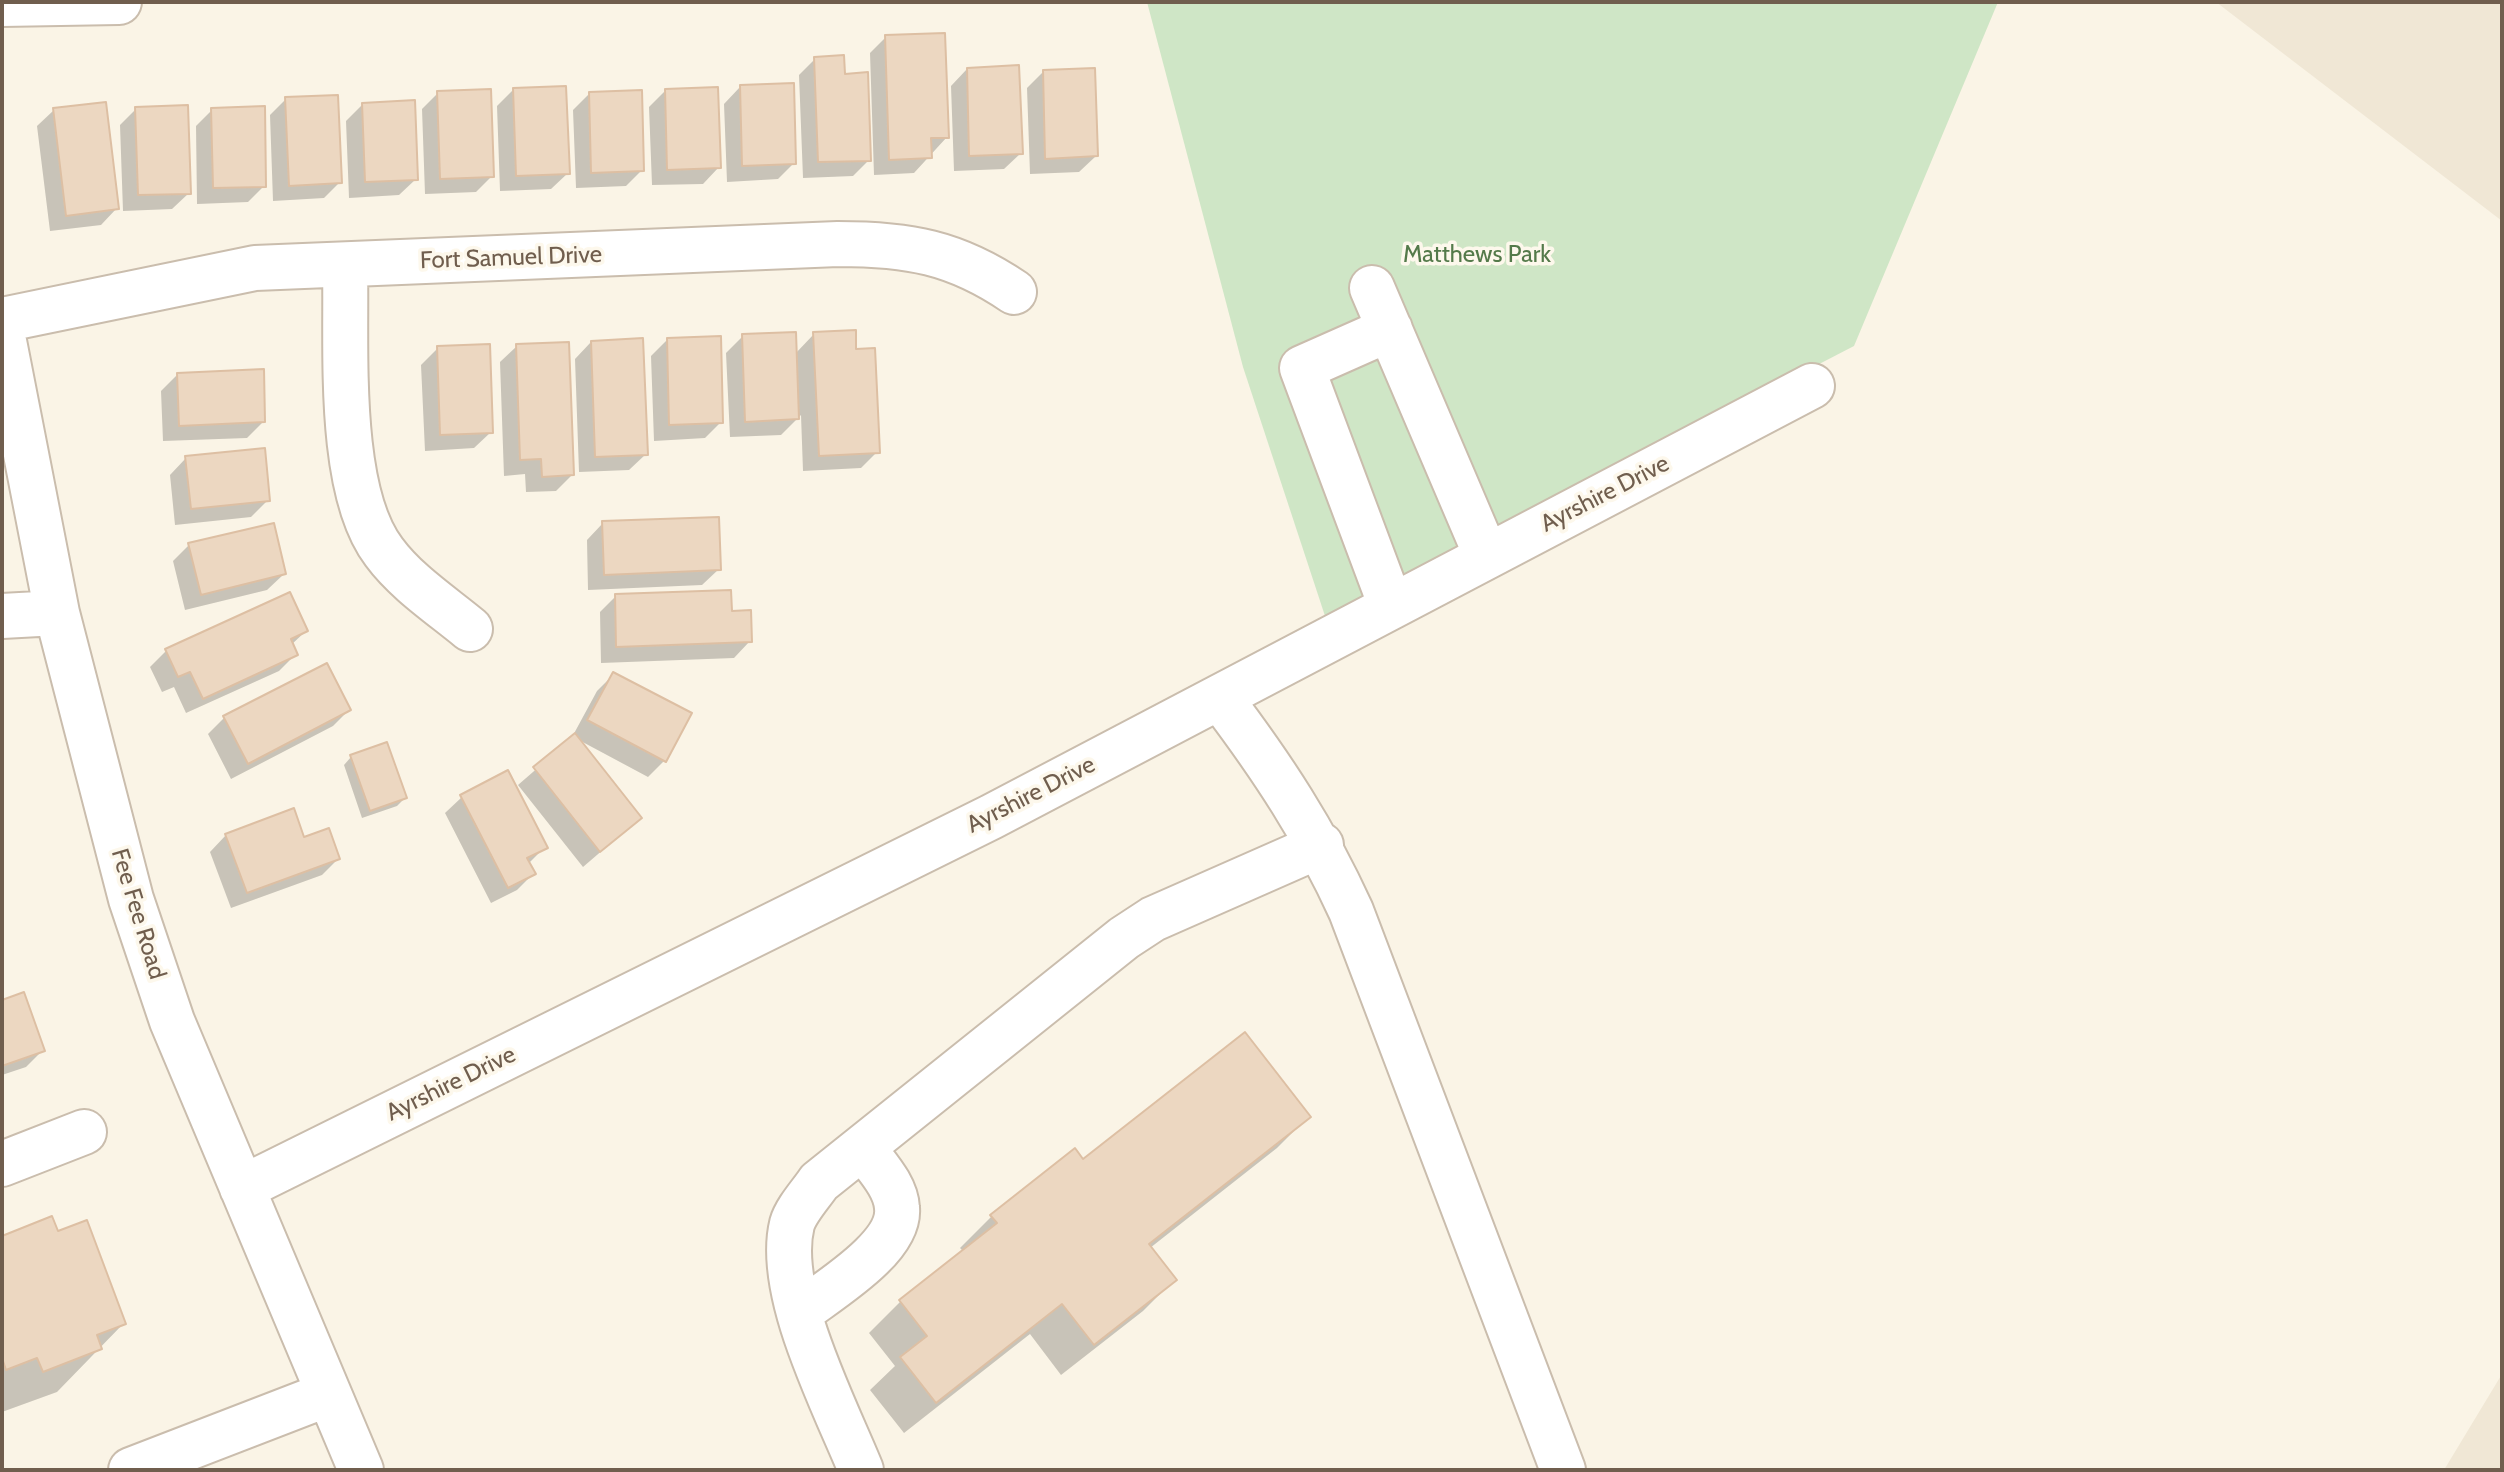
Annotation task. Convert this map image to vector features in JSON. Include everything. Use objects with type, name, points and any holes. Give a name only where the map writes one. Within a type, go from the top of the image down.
[{"type":"street","points":[[2,4],[119,2]]},
{"type":"street","name":"Fort Samuel Drive","points":[[2,320],[255,268],[893,244],[928,250],[963,263],[1014,292]]},
{"type":"street","points":[[345,265],[351,454],[360,505],[384,553],[470,629]]},
{"type":"street","points":[[1372,288],[1486,555]]},
{"type":"street","points":[[1390,329],[1302,368],[1391,606]]},
{"type":"street","name":"Fee Fee Road","points":[[2,331],[57,613],[131,899],[172,1021],[361,1470]]},
{"type":"street","name":"Ayrshire Drive","points":[[242,1188],[991,817],[1812,386]]},
{"type":"street","points":[[2,616],[57,613]]},
{"type":"street","points":[[1220,698],[1271,766],[1321,845],[1351,911],[1563,1470]]},
{"type":"street","points":[[861,1470],[799,1313],[788,1266],[793,1222],[819,1182],[1153,919],[1321,845]]},
{"type":"street","points":[[2,1164],[84,1132]]},
{"type":"street","points":[[799,1313],[874,1254],[895,1227],[898,1209],[892,1190],[864,1149]]},
{"type":"street","points":[[131,1470],[328,1394]]},
{"type":"shaded area","points":[[2216,2],[2502,2],[2502,221]]},
{"type":"shaded area","points":[[2502,1374],[2502,1470],[2444,1470]]},
{"type":"green space","name":"Matthews Park","points":[[1147,2],[1998,2],[1854,346],[1326,619],[1243,367]]},
{"type":"building","points":[[945,33],[949,138],[931,138],[932,158],[889,160],[885,35]]},
{"type":"building","points":[[844,55],[845,74],[868,72],[871,161],[818,162],[814,57]]},
{"type":"building","points":[[1019,65],[1023,154],[969,156],[967,68]]},
{"type":"building","points":[[1095,68],[1098,156],[1045,159],[1043,70]]},
{"type":"building","points":[[794,83],[796,164],[742,166],[740,85]]},
{"type":"building","points":[[566,86],[570,174],[516,176],[513,88]]},
{"type":"building","points":[[718,87],[721,168],[667,170],[665,89]]},
{"type":"building","points":[[491,89],[494,177],[440,179],[437,91]]},
{"type":"building","points":[[642,90],[644,171],[591,173],[589,92]]},
{"type":"building","points":[[338,95],[342,183],[289,186],[285,97]]},
{"type":"building","points":[[415,100],[418,180],[365,182],[362,103]]},
{"type":"building","points":[[106,102],[119,209],[66,216],[53,108]]},
{"type":"building","points":[[188,105],[191,194],[138,195],[135,107]]},
{"type":"building","points":[[265,106],[266,187],[213,188],[211,108]]},
{"type":"building","points":[[856,330],[856,349],[875,348],[880,453],[819,456],[813,332]]},
{"type":"building","points":[[796,332],[799,419],[745,422],[742,334]]},
{"type":"building","points":[[721,336],[723,423],[669,425],[667,338]]},
{"type":"building","points":[[643,338],[648,455],[595,457],[591,341]]},
{"type":"building","points":[[569,342],[574,475],[542,477],[541,459],[520,460],[516,344]]},
{"type":"building","points":[[490,344],[493,433],[440,435],[437,346]]},
{"type":"building","points":[[264,369],[265,422],[179,426],[177,373]]},
{"type":"building","points":[[265,448],[270,501],[191,509],[185,456]]},
{"type":"building","points":[[719,517],[721,570],[604,575],[602,521]]},
{"type":"building","points":[[274,523],[286,574],[201,595],[188,543]]},
{"type":"building","points":[[731,590],[732,611],[751,610],[752,642],[616,647],[615,594]]},
{"type":"building","points":[[290,592],[308,631],[291,639],[298,655],[203,699],[190,672],[178,677],[165,649]]},
{"type":"building","points":[[327,663],[351,710],[248,764],[223,716]]},
{"type":"building","points":[[613,672],[692,713],[666,762],[587,720]]},
{"type":"building","points":[[575,733],[642,818],[600,852],[533,767]]},
{"type":"building","points":[[387,742],[407,798],[370,811],[350,755]]},
{"type":"building","points":[[508,770],[548,848],[527,858],[536,874],[508,888],[460,795]]},
{"type":"building","points":[[294,808],[304,837],[329,828],[340,859],[247,893],[225,834]]},
{"type":"building","points":[[24,992],[45,1051],[2,1066],[2,1000]]},
{"type":"building","points":[[1245,1032],[1311,1117],[1149,1244],[1177,1280],[1094,1345],[1062,1304],[936,1403],[900,1357],[927,1336],[899,1300],[997,1223],[990,1215],[1075,1148],[1083,1159]]},
{"type":"building","points":[[52,1216],[58,1231],[87,1220],[126,1324],[97,1335],[102,1349],[43,1372],[37,1358],[6,1370],[2,1358],[2,1236]]}]
